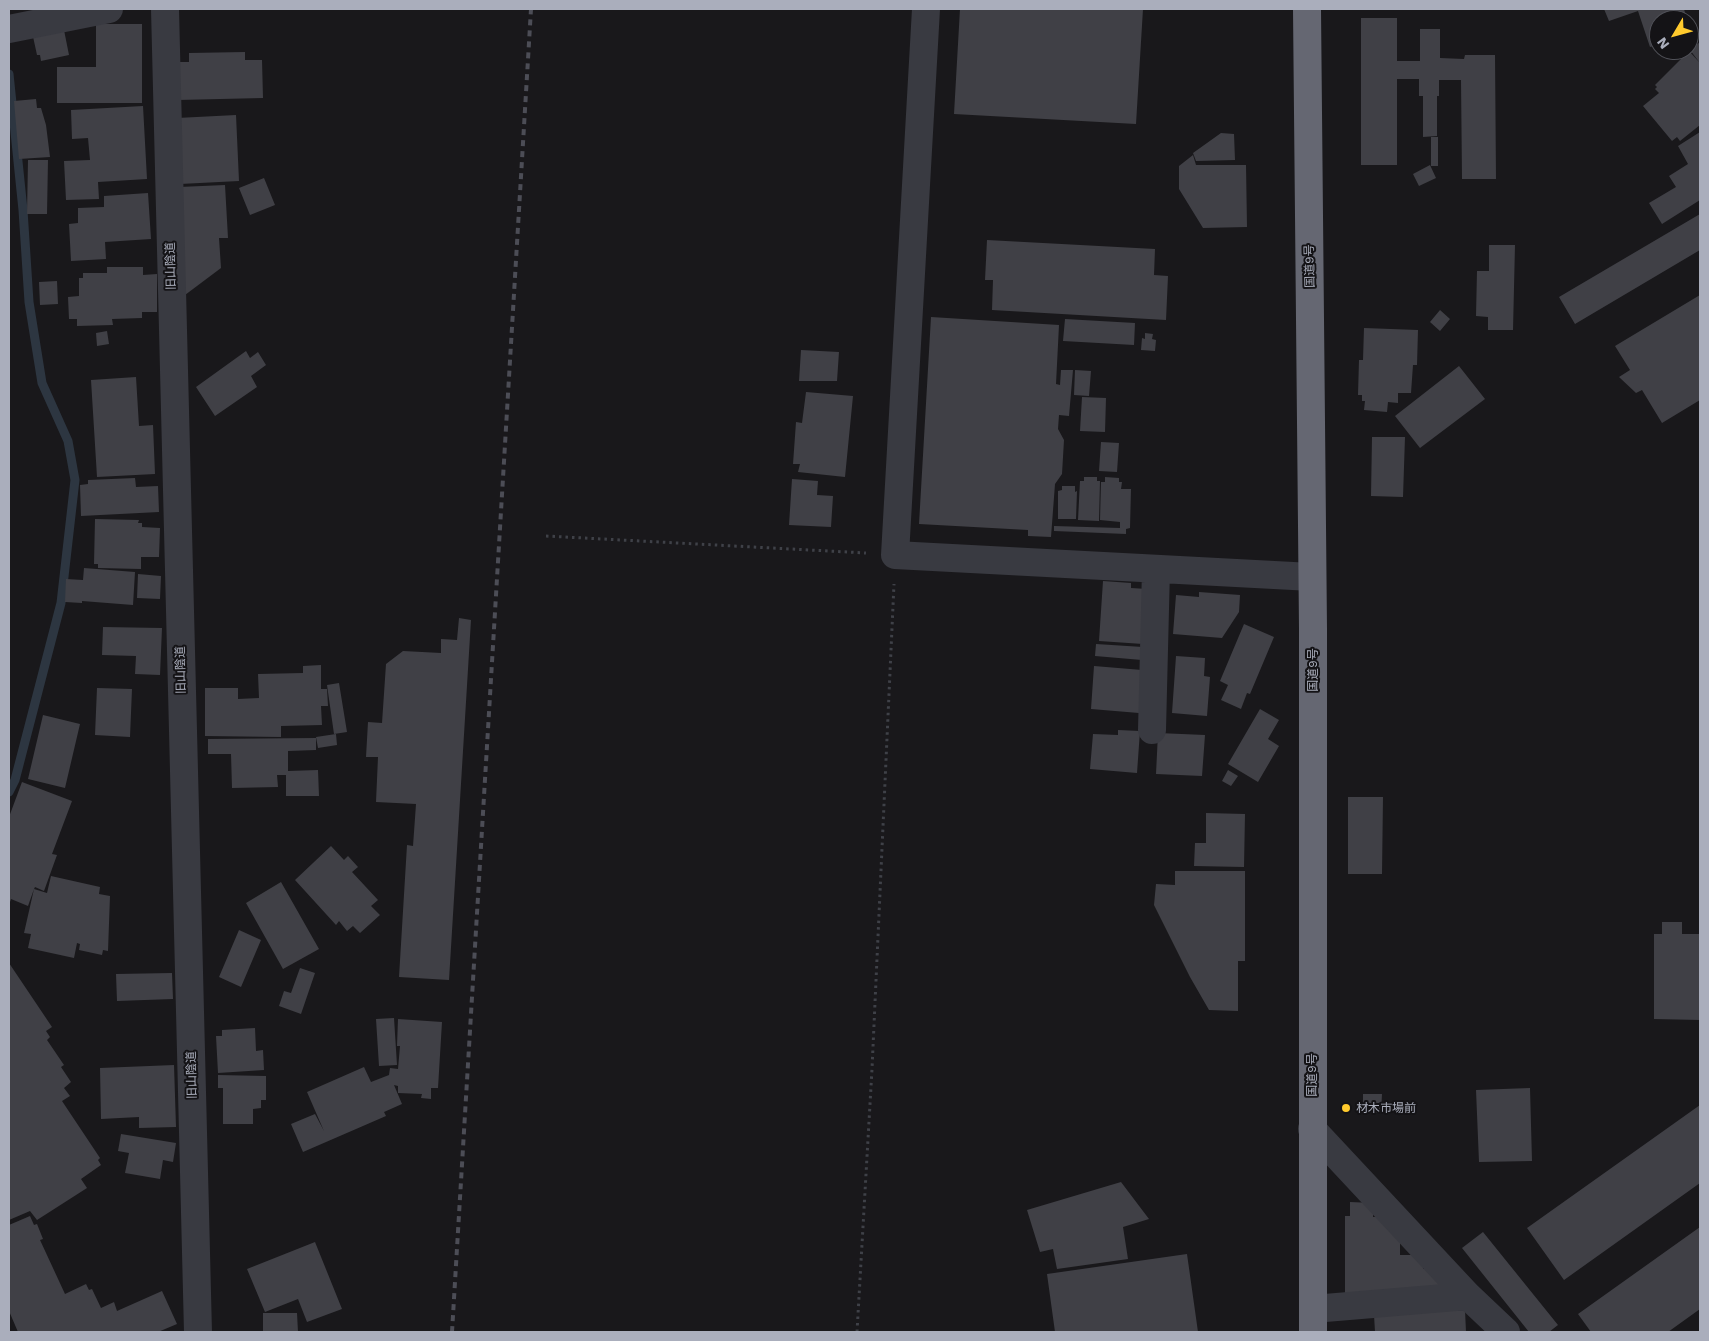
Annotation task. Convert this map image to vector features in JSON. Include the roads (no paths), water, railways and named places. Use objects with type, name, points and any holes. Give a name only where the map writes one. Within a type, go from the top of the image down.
[{"type":"highway","name":"国道9号","points":[[1307,9],[1312,577],[1313,1321]]},
{"type":"street","points":[[9,29],[109,9]]},
{"type":"street","name":"旧山陰道","points":[[165,9],[198,1332]]},
{"type":"street","points":[[926,9],[895,555],[1312,577]]},
{"type":"street","points":[[1152,730],[1156,569]]},
{"type":"street","points":[[1312,1128],[1468,1296],[1506,1332]]},
{"type":"street","points":[[1313,1321],[1468,1296]]},
{"type":"waterway","points":[[9,74],[23,210],[29,302],[42,383],[68,441],[75,480],[61,603],[15,780],[9,792]]},
{"type":"railway","points":[[452,1332],[531,9]]},
{"type":"place","name":"材木市場前","points":[[1346,1108]]}]
